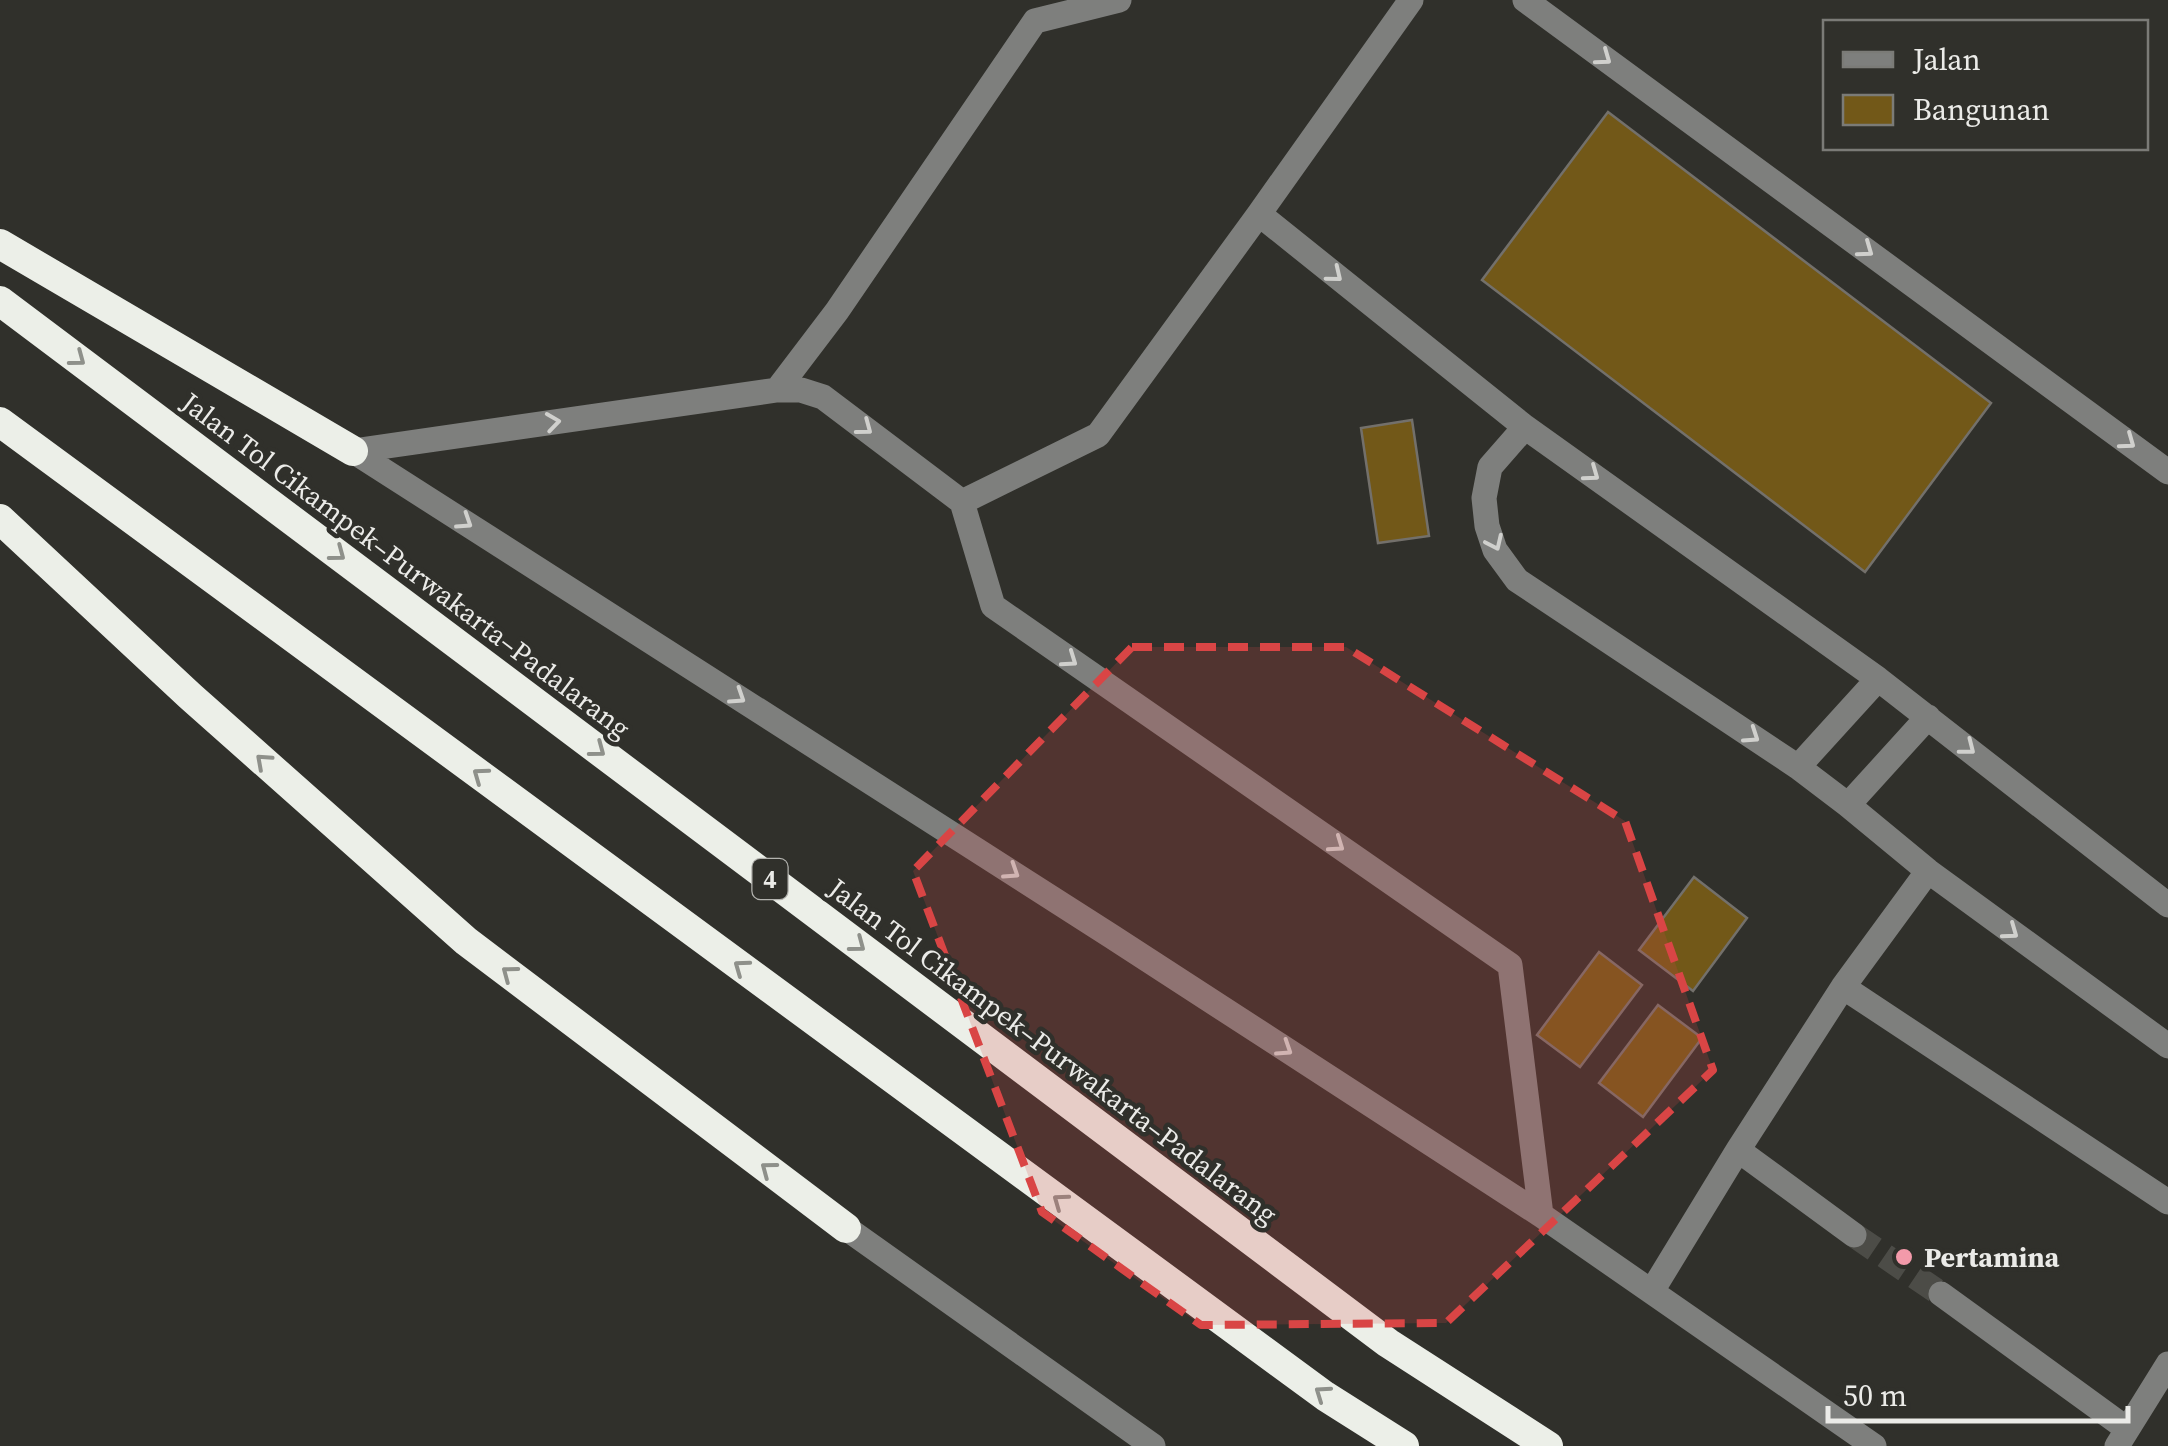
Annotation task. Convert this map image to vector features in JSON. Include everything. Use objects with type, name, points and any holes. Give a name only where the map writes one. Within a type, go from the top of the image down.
[{"type":"highway","points":[[0,244],[353,451]]},
{"type":"highway","name":"Jalan Tol Cikampek–Purwakarta–Padalarang","points":[[0,300],[1388,1343],[1548,1446]]},
{"type":"highway","points":[[0,422],[1325,1396],[1404,1446]]},
{"type":"highway","points":[[0,519],[190,696],[466,941],[846,1228]]},
{"type":"lane","points":[[777,390],[837,312],[1036,10],[1119,0]]},
{"type":"lane","points":[[962,502],[1098,435],[1410,0]]},
{"type":"lane","points":[[1525,0],[2168,472]]},
{"type":"lane","points":[[1259,214],[1526,427],[1928,716],[2168,905]]},
{"type":"lane","points":[[353,451],[777,390],[801,390],[823,397],[962,502],[992,606],[1510,966],[1542,1215]]},
{"type":"lane","points":[[1526,427],[1490,467],[1484,498],[1487,526],[1496,550],[1518,580],[1798,766],[1928,872],[2168,1046]]},
{"type":"lane","points":[[353,451],[1542,1215],[1874,1446]]},
{"type":"lane","points":[[1798,766],[1878,679]]},
{"type":"lane","points":[[1848,804],[1928,716]]},
{"type":"lane","points":[[1652,1291],[1844,987],[1928,872]]},
{"type":"lane","points":[[1844,987],[2168,1202]]},
{"type":"lane","points":[[1738,1150],[1854,1235]]},
{"type":"lane","points":[[846,1228],[1153,1446]]},
{"type":"lane","points":[[1941,1294],[2122,1438],[2168,1364]]},
{"type":"highlighted area","points":[[1132,647],[1346,647],[1625,821],[1713,1070],[1446,1323],[1201,1325],[1042,1212],[913,871]]},
{"type":"building","points":[[1608,112],[1991,403],[1865,572],[1482,280]]},
{"type":"building","points":[[1412,420],[1429,536],[1378,543],[1361,428]]},
{"type":"building","points":[[1694,877],[1747,918],[1693,991],[1639,950]]},
{"type":"building","points":[[1599,952],[1642,985],[1580,1067],[1537,1035]]},
{"type":"building","points":[[1658,1005],[1702,1038],[1643,1117],[1599,1083]]},
{"type":"tunnel","points":[[1854,1235],[1941,1294]]},
{"type":"place","name":"Pertamina","points":[[1904,1257]]}]
